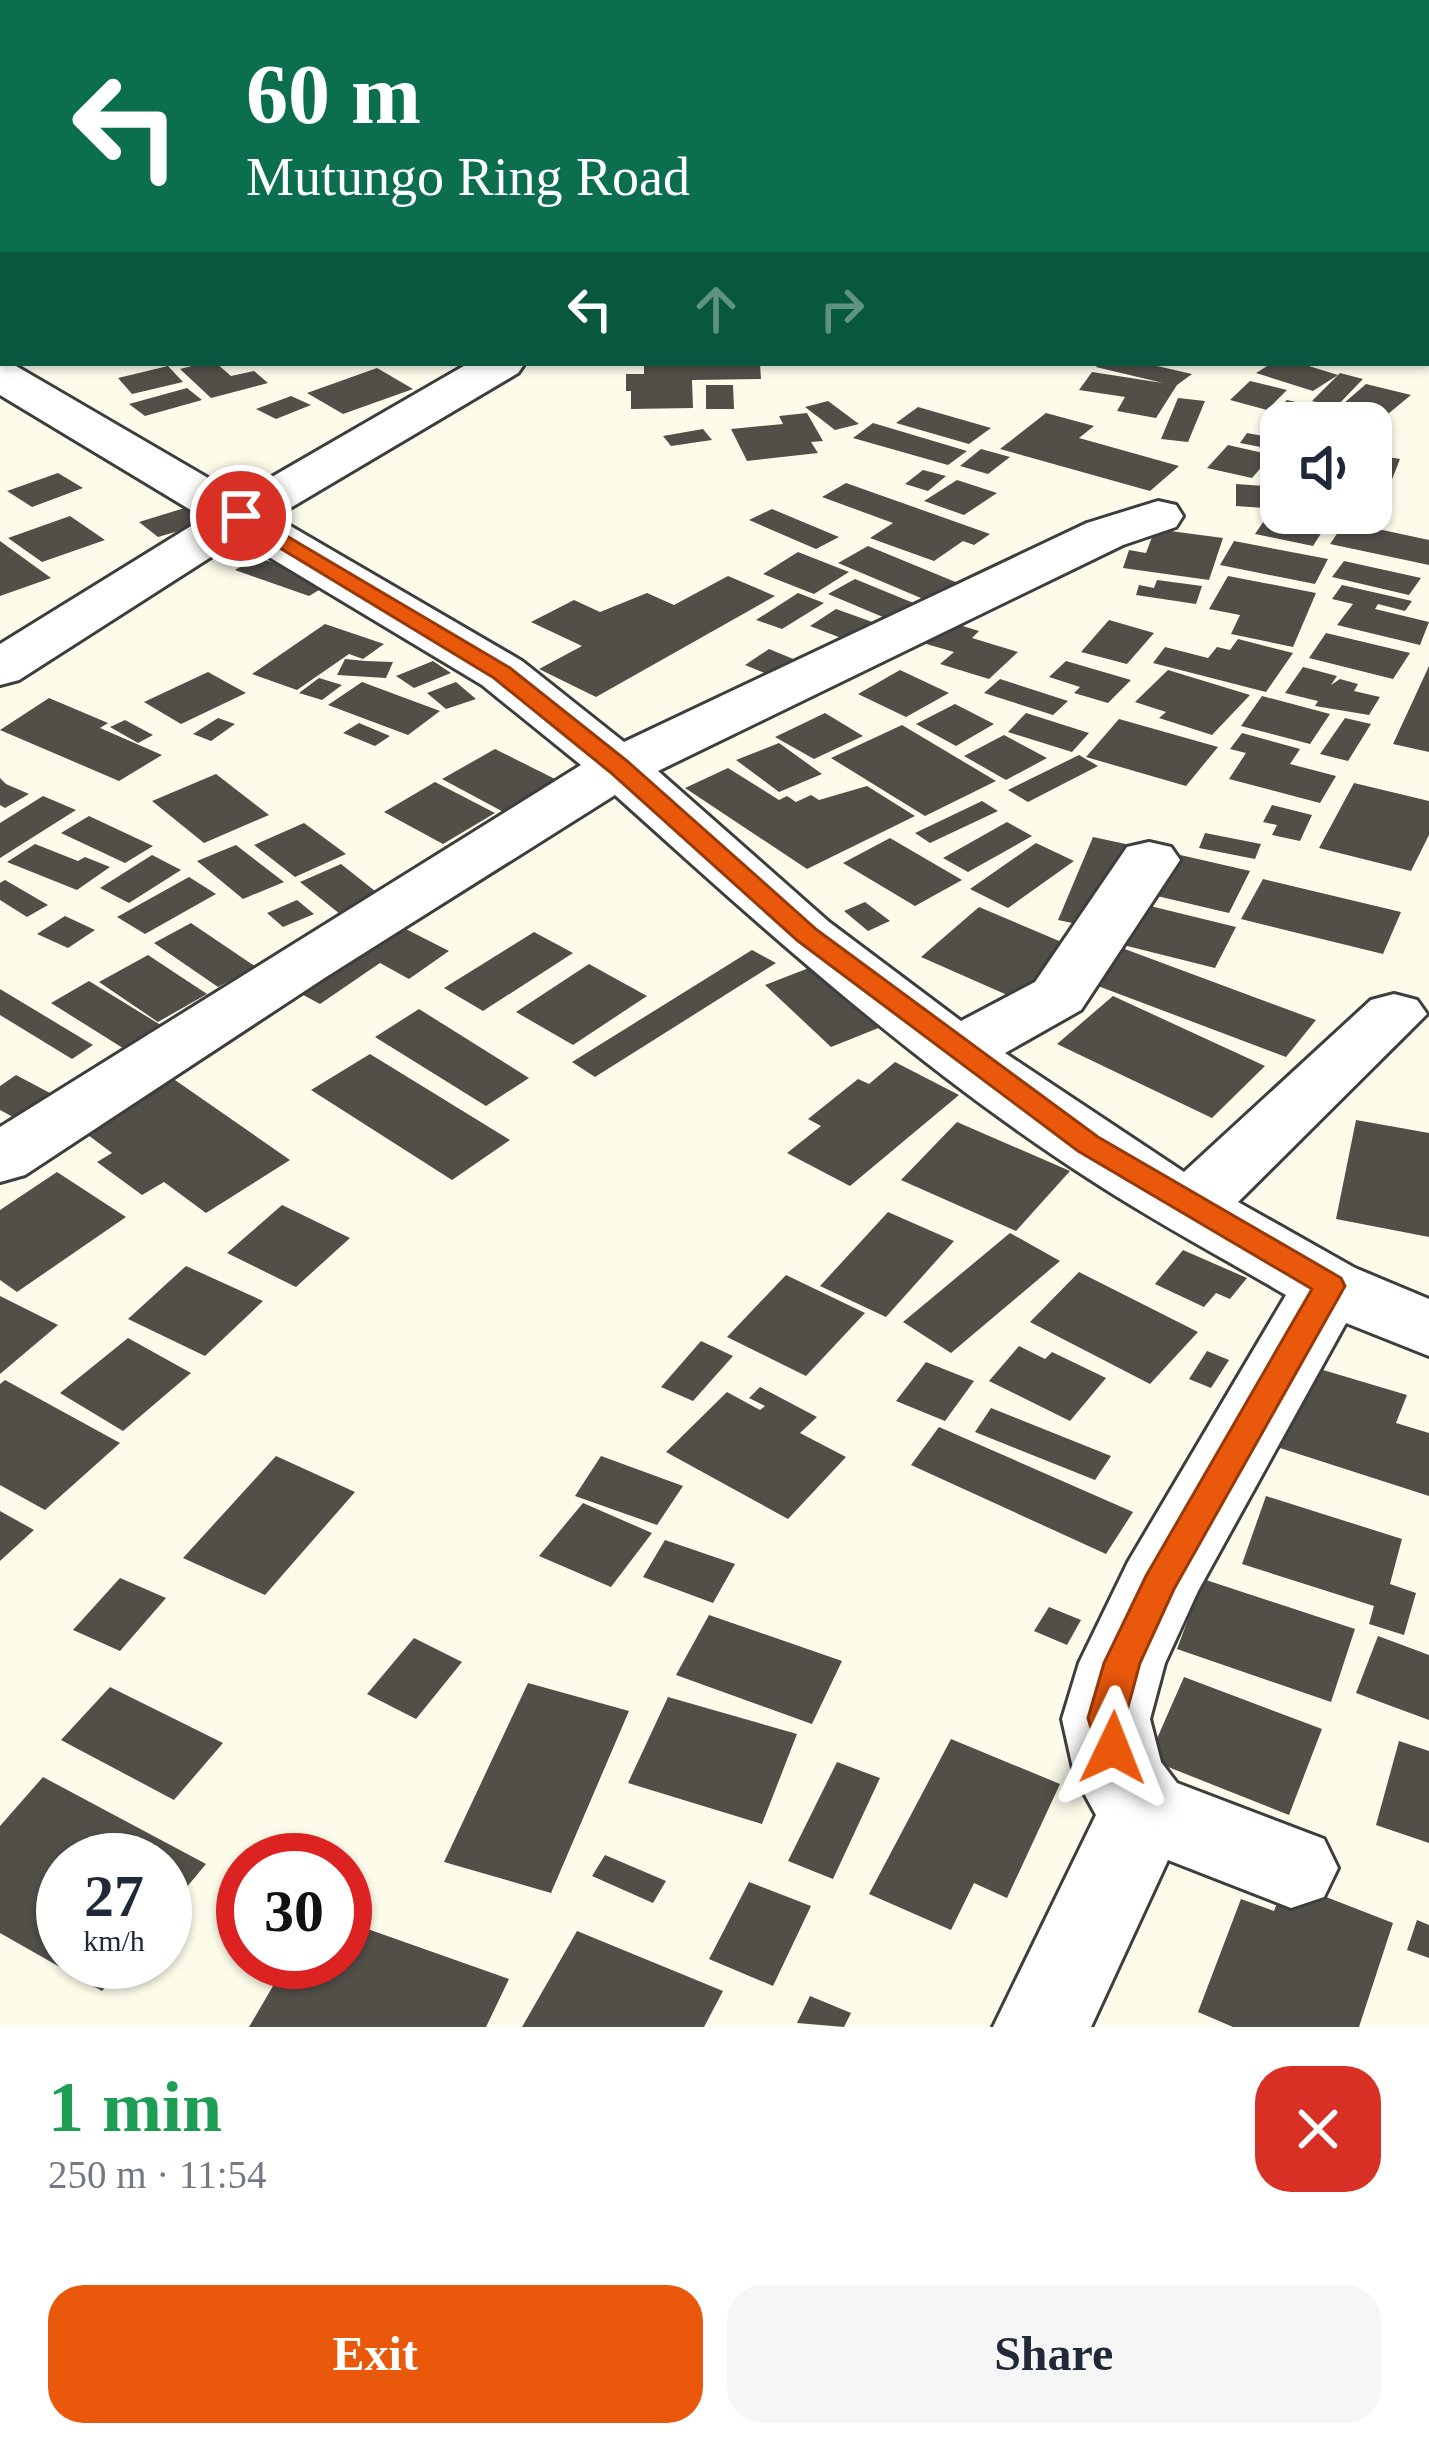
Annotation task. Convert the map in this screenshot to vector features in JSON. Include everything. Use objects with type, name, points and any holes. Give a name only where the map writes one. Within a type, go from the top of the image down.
[{"type":"street","points":[[0,668],[241,516],[497,366]]},
{"type":"street","points":[[0,376],[502,673],[619,766],[807,935],[957,1051],[1121,1167],[1330,1286],[1429,1328]]},
{"type":"street","points":[[0,435],[65,414]]},
{"type":"street","points":[[0,1159],[619,766],[1105,534],[1158,516]]},
{"type":"street","points":[[957,1051],[1058,996],[1149,860]]},
{"type":"street","points":[[1190,1207],[1394,1014]]},
{"type":"street","points":[[1291,1868],[1145,1810],[1120,1777],[1106,1718],[1122,1663],[1158,1585],[1330,1286]]},
{"type":"street","points":[[1042,2027],[1145,1810]]},
{"type":"building","points":[[168,366],[183,382],[132,394],[118,378]]},
{"type":"building","points":[[219,366],[231,376],[254,371],[268,383],[211,398],[180,369]]},
{"type":"building","points":[[644,366],[760,366],[761,379],[692,380],[693,408],[631,409],[626,374],[644,374]]},
{"type":"building","points":[[1157,366],[1192,374],[1177,385],[1156,418],[1117,411],[1125,397],[1079,390],[1092,372],[1163,383],[1096,367]]},
{"type":"building","points":[[1267,366],[1309,366],[1338,375],[1313,391],[1256,373]]},
{"type":"building","points":[[377,368],[413,389],[343,414],[307,393]]},
{"type":"building","points":[[1340,373],[1363,379],[1341,402],[1312,401]]},
{"type":"building","points":[[1250,381],[1287,390],[1275,402],[1260,402],[1260,408],[1230,400]]},
{"type":"building","points":[[1366,384],[1411,395],[1392,411],[1392,402],[1345,402]]},
{"type":"building","points":[[706,385],[733,385],[734,409],[706,409]]},
{"type":"building","points":[[187,388],[202,400],[145,416],[129,404]]},
{"type":"building","points":[[291,396],[311,405],[276,419],[256,409]]},
{"type":"building","points":[[1178,398],[1205,401],[1188,442],[1161,439]]},
{"type":"building","points":[[828,401],[859,424],[835,430],[805,407]]},
{"type":"building","points":[[918,407],[991,428],[969,444],[896,423]]},
{"type":"building","points":[[807,413],[823,441],[811,442],[818,453],[747,461],[731,429],[783,424],[779,416]]},
{"type":"building","points":[[1046,413],[1094,426],[1079,438],[1179,466],[1150,491],[1000,449]]},
{"type":"building","points":[[873,423],[967,451],[948,465],[853,438]]},
{"type":"building","points":[[703,429],[712,440],[671,446],[663,436]]},
{"type":"building","points":[[1247,433],[1260,435],[1260,447],[1240,443]]},
{"type":"building","points":[[1228,445],[1260,452],[1260,469],[1252,478],[1207,468]]},
{"type":"building","points":[[981,449],[1010,457],[988,474],[960,466]]},
{"type":"building","points":[[923,470],[946,476],[928,491],[905,484]]},
{"type":"building","points":[[58,473],[83,488],[32,507],[7,491]]},
{"type":"building","points":[[957,480],[997,493],[964,515],[924,501]]},
{"type":"building","points":[[846,483],[990,534],[974,545],[963,541],[934,561],[870,538],[893,523],[822,497]]},
{"type":"building","points":[[1236,484],[1260,486],[1260,508],[1236,506]]},
{"type":"building","points":[[191,506],[210,522],[158,537],[139,522]]},
{"type":"building","points":[[772,509],[839,537],[816,549],[749,520]]},
{"type":"building","points":[[70,516],[105,540],[42,562],[8,538]]},
{"type":"building","points":[[1260,527],[1260,534],[1321,534],[1313,546],[1255,534]]},
{"type":"building","points":[[1155,529],[1223,538],[1209,580],[1123,568],[1129,550],[1146,553]]},
{"type":"building","points":[[1392,532],[1429,540],[1429,565],[1330,544],[1337,534]]},
{"type":"building","points":[[0,541],[51,578],[0,596]]},
{"type":"building","points":[[1234,541],[1328,559],[1315,584],[1220,565]]},
{"type":"building","points":[[868,546],[958,583],[928,601],[838,563]]},
{"type":"building","points":[[798,552],[849,572],[814,594],[763,574]]},
{"type":"building","points":[[257,557],[331,583],[309,596],[235,570]]},
{"type":"building","points":[[1344,561],[1421,578],[1409,595],[1332,577]]},
{"type":"building","points":[[728,576],[775,596],[596,697],[539,669],[582,646],[531,622],[574,600],[600,612],[647,593],[674,605]]},
{"type":"building","points":[[1228,576],[1316,593],[1293,647],[1231,634],[1240,615],[1209,609]]},
{"type":"building","points":[[855,579],[928,609],[902,625],[828,594]]},
{"type":"building","points":[[1157,580],[1202,586],[1196,604],[1136,595],[1139,585],[1154,588]]},
{"type":"building","points":[[1342,585],[1412,601],[1405,611],[1378,604],[1375,609],[1429,622],[1420,645],[1337,625],[1353,604],[1332,599]]},
{"type":"building","points":[[798,593],[824,603],[782,629],[756,620]]},
{"type":"building","points":[[836,609],[889,628],[862,646],[810,626]]},
{"type":"building","points":[[940,619],[979,631],[972,638],[1018,652],[989,679],[940,664],[954,652],[916,641]]},
{"type":"building","points":[[1109,620],[1154,633],[1127,664],[1081,652]]},
{"type":"building","points":[[325,624],[384,644],[363,659],[349,654],[297,690],[252,674]]},
{"type":"building","points":[[1326,633],[1410,653],[1393,679],[1309,658]]},
{"type":"building","points":[[1238,639],[1293,653],[1266,692],[1153,663],[1165,647],[1208,658],[1217,647],[1230,650]]},
{"type":"building","points":[[769,649],[808,665],[784,681],[745,665]]},
{"type":"building","points":[[345,659],[393,662],[386,678],[337,675]]},
{"type":"building","points":[[433,661],[451,673],[414,688],[396,676]]},
{"type":"building","points":[[1066,661],[1131,680],[1108,703],[1074,693],[1080,687],[1049,677]]},
{"type":"building","points":[[1429,666],[1429,752],[1393,744]]},
{"type":"building","points":[[1303,667],[1337,676],[1331,685],[1340,679],[1358,684],[1354,691],[1380,697],[1369,715],[1315,706],[1318,701],[1285,693]]},
{"type":"building","points":[[900,670],[949,693],[906,717],[858,694]]},
{"type":"building","points":[[1168,670],[1250,695],[1212,735],[1159,718],[1166,712],[1135,702]]},
{"type":"building","points":[[208,672],[246,693],[181,724],[144,702]]},
{"type":"building","points":[[319,678],[342,685],[322,700],[299,693]]},
{"type":"building","points":[[1000,679],[1068,701],[1053,715],[984,693]]},
{"type":"building","points":[[362,682],[440,711],[408,735],[328,705]]},
{"type":"building","points":[[456,682],[476,699],[446,709],[427,693]]},
{"type":"building","points":[[1262,696],[1330,714],[1310,744],[1241,726]]},
{"type":"building","points":[[49,698],[108,723],[100,728],[162,755],[119,781],[0,730]]},
{"type":"building","points":[[955,704],[994,724],[956,746],[916,724]]},
{"type":"building","points":[[825,713],[863,736],[814,759],[775,737]]},
{"type":"building","points":[[1026,713],[1089,733],[1072,752],[1008,732]]},
{"type":"building","points":[[218,718],[235,724],[211,741],[193,734]]},
{"type":"building","points":[[1345,718],[1371,724],[1348,761],[1320,754]]},
{"type":"building","points":[[1119,719],[1218,747],[1186,786],[1086,757]]},
{"type":"building","points":[[125,720],[153,735],[138,743],[110,727]]},
{"type":"building","points":[[359,723],[390,736],[375,746],[343,733]]},
{"type":"building","points":[[902,725],[996,781],[925,816],[831,758]]},
{"type":"building","points":[[1242,733],[1300,749],[1290,764],[1336,776],[1320,803],[1229,779],[1246,753],[1230,749]]},
{"type":"building","points":[[1004,735],[1047,758],[1006,780],[964,756]]},
{"type":"building","points":[[779,743],[822,774],[779,792],[736,760]]},
{"type":"building","points":[[495,749],[567,785],[513,817],[442,779]]},
{"type":"building","points":[[1079,755],[1098,766],[1028,802],[1008,790]]},
{"type":"building","points":[[728,768],[779,800],[787,796],[796,802],[811,795],[819,800],[867,786],[915,816],[807,869],[685,788]]},
{"type":"building","points":[[216,774],[269,815],[204,843],[152,801]]},
{"type":"building","points":[[0,778],[29,794],[5,808],[0,805]]},
{"type":"building","points":[[435,782],[495,813],[443,844],[384,812]]},
{"type":"building","points":[[1354,783],[1429,801],[1429,835],[1411,871],[1319,848]]},
{"type":"building","points":[[43,796],[76,810],[0,858],[0,823]]},
{"type":"building","points":[[982,801],[998,811],[930,843],[915,833]]},
{"type":"building","points":[[1272,805],[1312,815],[1300,841],[1272,835],[1277,825],[1263,822]]},
{"type":"building","points":[[89,816],[153,846],[125,863],[61,833]]},
{"type":"building","points":[[1007,822],[1032,836],[968,872],[943,858]]},
{"type":"building","points":[[304,823],[346,854],[295,877],[254,845]]},
{"type":"building","points":[[1205,833],[1261,844],[1255,859],[1199,848]]},
{"type":"building","points":[[1093,837],[1135,846],[1101,929],[1058,920]]},
{"type":"building","points":[[890,838],[962,880],[915,906],[843,863]]},
{"type":"building","points":[[1036,843],[1074,861],[1008,908],[970,889]]},
{"type":"building","points":[[35,844],[78,861],[85,857],[110,867],[77,890],[7,862]]},
{"type":"building","points":[[236,845],[284,882],[243,899],[197,861]]},
{"type":"building","points":[[1163,851],[1250,871],[1229,913],[1140,892]]},
{"type":"building","points":[[152,855],[181,870],[129,903],[100,888]]},
{"type":"building","points":[[341,864],[385,899],[345,918],[300,882]]},
{"type":"building","points":[[189,877],[216,894],[145,934],[117,917]]},
{"type":"building","points":[[1263,879],[1401,912],[1383,954],[1241,919]]},
{"type":"building","points":[[5,880],[48,905],[27,917],[0,900],[0,883]]},
{"type":"building","points":[[297,900],[314,914],[283,927],[267,913]]},
{"type":"building","points":[[865,902],[890,921],[868,931],[844,911]]},
{"type":"building","points":[[1142,904],[1236,927],[1215,968],[1119,944]]},
{"type":"building","points":[[979,907],[1071,946],[1014,998],[921,957]]},
{"type":"building","points":[[65,916],[95,930],[68,948],[37,934]]},
{"type":"building","points":[[392,922],[449,951],[409,979],[380,963],[320,1004],[292,989]]},
{"type":"building","points":[[191,923],[256,967],[218,987],[154,943]]},
{"type":"building","points":[[534,932],[573,953],[483,1011],[444,988]]},
{"type":"building","points":[[1122,948],[1316,1020],[1286,1057],[1090,983]]},
{"type":"building","points":[[752,950],[776,963],[595,1077],[572,1062]]},
{"type":"building","points":[[148,955],[207,994],[158,1022],[99,982]]},
{"type":"building","points":[[589,964],[647,996],[573,1045],[516,1012]]},
{"type":"building","points":[[814,966],[881,1027],[831,1047],[765,985]]},
{"type":"building","points":[[89,981],[164,1027],[126,1050],[51,1003]]},
{"type":"building","points":[[0,989],[93,1045],[72,1059],[0,1015]]},
{"type":"building","points":[[1113,996],[1265,1066],[1212,1118],[1057,1044]]},
{"type":"building","points":[[419,1009],[529,1078],[486,1106],[375,1037]]},
{"type":"building","points":[[370,1054],[510,1140],[452,1180],[311,1090]]},
{"type":"building","points":[[895,1062],[959,1095],[850,1186],[787,1153],[821,1126],[808,1119],[858,1079],[869,1084]]},
{"type":"building","points":[[162,1071],[290,1160],[206,1213],[164,1182],[142,1195],[97,1162],[112,1153],[72,1123]]},
{"type":"building","points":[[16,1075],[50,1093],[15,1118],[0,1110],[0,1086]]},
{"type":"building","points":[[1356,1120],[1429,1133],[1429,1237],[1336,1219]]},
{"type":"building","points":[[957,1122],[1070,1171],[1016,1231],[901,1180]]},
{"type":"building","points":[[57,1172],[126,1217],[17,1292],[0,1280],[0,1210]]},
{"type":"building","points":[[282,1205],[350,1238],[296,1287],[227,1253]]},
{"type":"building","points":[[888,1212],[954,1241],[886,1317],[820,1286]]},
{"type":"building","points":[[1010,1233],[1060,1261],[951,1353],[903,1322]]},
{"type":"building","points":[[1183,1250],[1247,1278],[1230,1299],[1216,1293],[1204,1307],[1155,1284]]},
{"type":"building","points":[[186,1266],[263,1301],[205,1356],[128,1319]]},
{"type":"building","points":[[1079,1272],[1198,1332],[1150,1384],[1030,1322]]},
{"type":"building","points":[[786,1275],[865,1313],[806,1376],[727,1337]]},
{"type":"building","points":[[0,1296],[58,1325],[0,1374]]},
{"type":"building","points":[[128,1338],[191,1373],[123,1431],[60,1393]]},
{"type":"building","points":[[701,1341],[733,1356],[693,1401],[661,1387]]},
{"type":"building","points":[[1019,1346],[1045,1359],[1052,1352],[1106,1378],[1070,1421],[989,1381]]},
{"type":"building","points":[[1207,1351],[1229,1360],[1211,1388],[1189,1379]]},
{"type":"building","points":[[926,1362],[974,1381],[945,1421],[896,1401]]},
{"type":"building","points":[[1313,1367],[1407,1395],[1396,1423],[1429,1433],[1429,1496],[1280,1448]]},
{"type":"building","points":[[5,1380],[120,1443],[45,1510],[0,1485],[0,1384]]},
{"type":"building","points":[[760,1387],[817,1417],[800,1433],[846,1457],[788,1519],[666,1452],[727,1392],[760,1410],[765,1406],[749,1398]]},
{"type":"building","points":[[991,1408],[1111,1456],[1095,1480],[975,1432]]},
{"type":"building","points":[[939,1427],[1133,1512],[1106,1554],[911,1465]]},
{"type":"building","points":[[276,1456],[355,1492],[265,1595],[183,1558]]},
{"type":"building","points":[[601,1456],[683,1486],[657,1525],[575,1496]]},
{"type":"building","points":[[1266,1496],[1402,1539],[1390,1584],[1416,1593],[1404,1635],[1369,1624],[1374,1606],[1242,1564]]},
{"type":"building","points":[[583,1503],[652,1533],[611,1587],[539,1556]]},
{"type":"building","points":[[0,1511],[34,1530],[0,1561]]},
{"type":"building","points":[[665,1540],[735,1564],[713,1603],[643,1577]]},
{"type":"building","points":[[120,1578],[166,1598],[120,1651],[73,1630]]},
{"type":"building","points":[[1203,1579],[1355,1629],[1331,1702],[1177,1649]]},
{"type":"building","points":[[1049,1607],[1081,1620],[1067,1645],[1034,1631]]},
{"type":"building","points":[[709,1615],[842,1661],[812,1724],[676,1675]]},
{"type":"building","points":[[1378,1636],[1429,1655],[1429,1720],[1356,1693]]},
{"type":"building","points":[[414,1638],[462,1662],[416,1719],[367,1694]]},
{"type":"building","points":[[1184,1677],[1322,1729],[1289,1815],[1148,1759]]},
{"type":"building","points":[[528,1683],[629,1711],[551,1893],[444,1862]]},
{"type":"building","points":[[110,1687],[223,1743],[174,1800],[61,1740]]},
{"type":"building","points":[[668,1697],[797,1734],[762,1824],[628,1783]]},
{"type":"building","points":[[951,1739],[1060,1784],[1007,1898],[974,1883],[951,1930],[869,1894]]},
{"type":"building","points":[[1399,1741],[1429,1751],[1429,1843],[1376,1825]]},
{"type":"building","points":[[837,1762],[880,1778],[833,1879],[788,1861]]},
{"type":"building","points":[[43,1777],[148,1833],[36,1833],[36,1953],[0,1933],[0,1826]]},
{"type":"building","points":[[605,1855],[666,1881],[653,1903],[592,1876]]},
{"type":"building","points":[[192,1857],[206,1864],[192,1881]]},
{"type":"building","points":[[1285,1881],[1393,1923],[1359,2027],[1233,2027],[1198,2012],[1241,1899],[1274,1911]]},
{"type":"building","points":[[749,1882],[811,1906],[773,1986],[709,1959]]},
{"type":"building","points":[[1417,1920],[1429,1925],[1429,1958],[1407,1950]]},
{"type":"building","points":[[372,1931],[509,1979],[486,2027],[249,2027],[271,1989],[372,1989]]},
{"type":"building","points":[[577,1931],[723,1991],[704,2027],[522,2027]]},
{"type":"building","points":[[810,1996],[851,2013],[844,2027],[797,2023]]},
{"type":"route","points":[[241,516],[502,673],[619,766],[807,935],[1088,1144],[1330,1286],[1294,1341],[1254,1422],[1158,1585],[1122,1663],[1106,1718],[1113,1748]]}]
